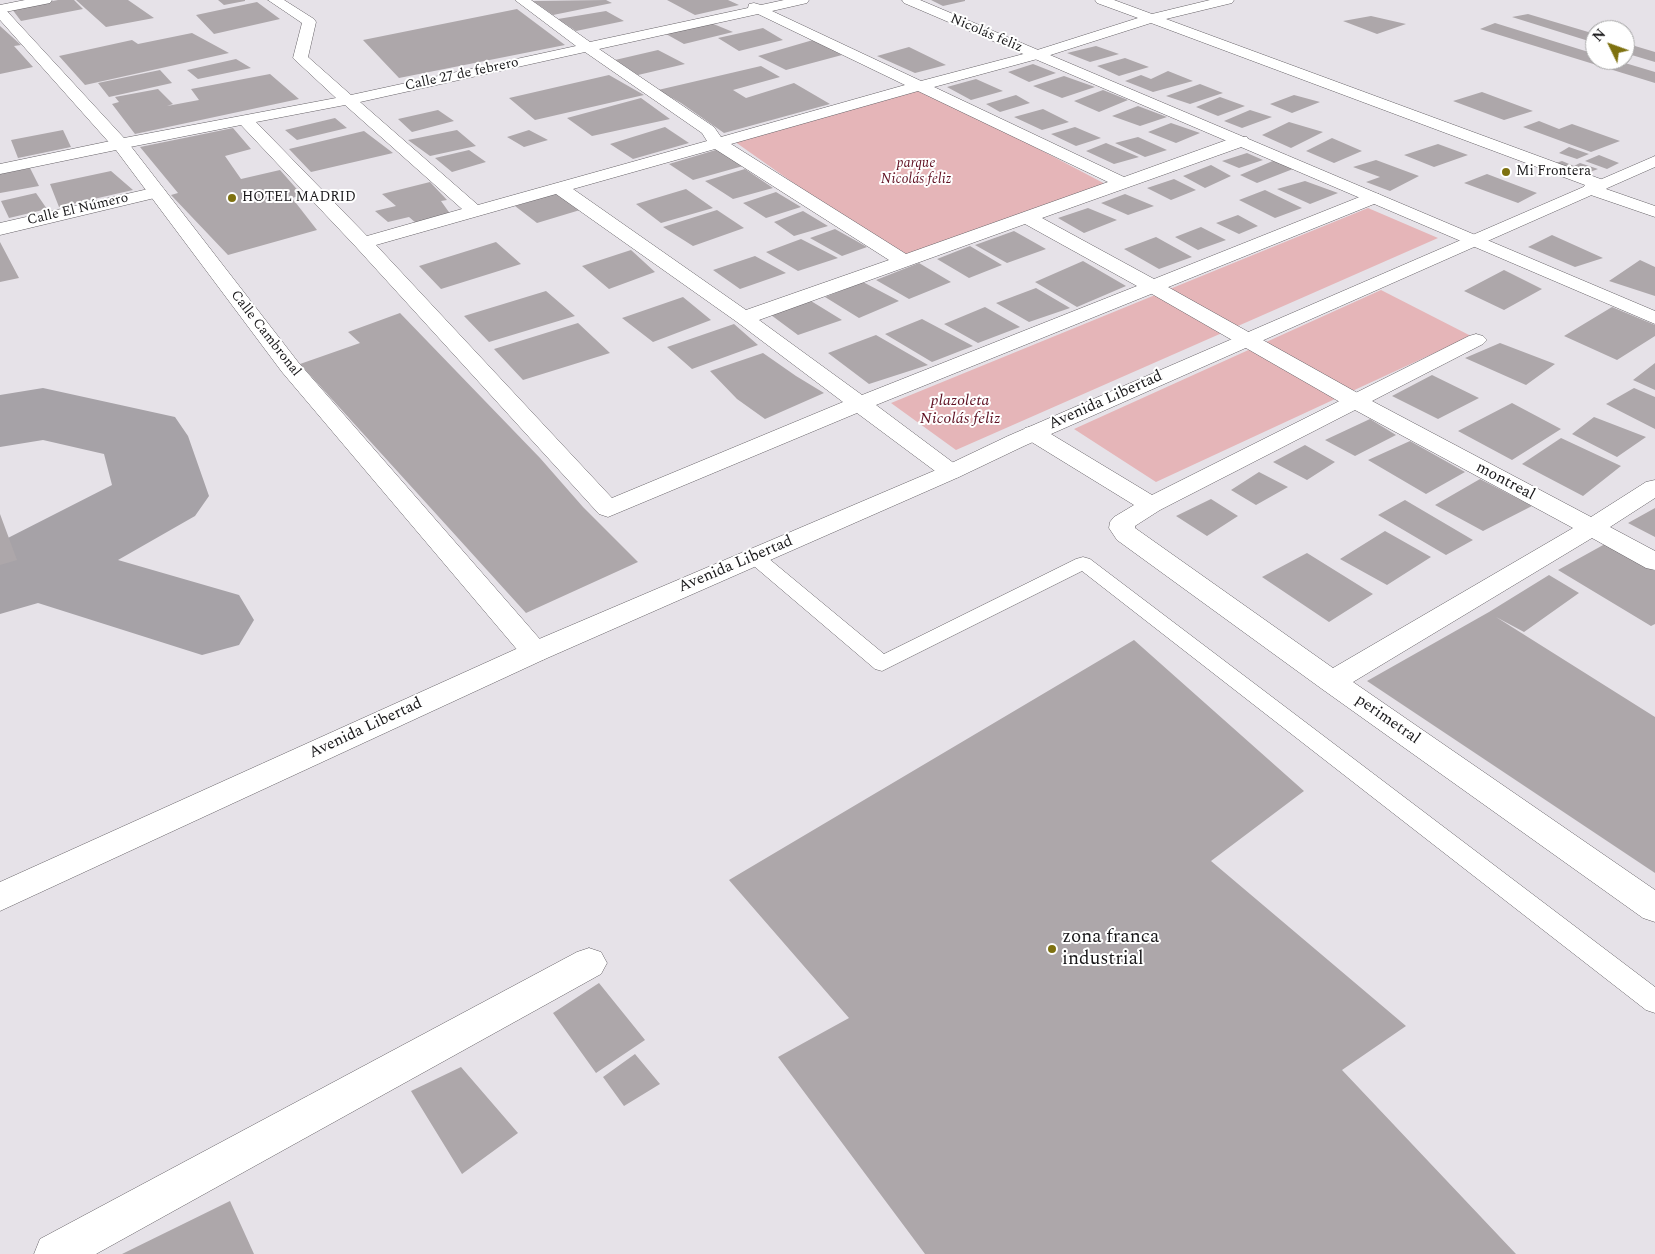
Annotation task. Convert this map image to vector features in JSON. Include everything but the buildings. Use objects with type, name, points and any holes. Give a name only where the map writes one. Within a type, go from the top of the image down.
[{"type":"street","points":[[0,10],[45,0]]},
{"type":"street","points":[[275,0],[309,22],[300,58],[476,212]]},
{"type":"street","points":[[522,0],[708,130],[717,143],[904,260]]},
{"type":"street","points":[[739,0],[1123,183]]},
{"type":"street","name":"Calle 27 de febrero","points":[[0,169],[348,100],[802,0]]},
{"type":"street","name":"Nicolás feliz","points":[[909,0],[1655,318]]},
{"type":"street","points":[[1102,0],[1595,187],[1655,212]]},
{"type":"street","points":[[363,243],[919,86],[1036,55],[1153,18],[1227,0]]},
{"type":"street","name":"Calle Cambronal","points":[[0,10],[120,144],[290,367],[535,652]]},
{"type":"street","points":[[245,120],[363,243],[608,509],[861,404],[1373,198]]},
{"type":"street","points":[[744,318],[1241,141]]},
{"type":"street","name":"Avenida Libertad","points":[[0,897],[535,652],[951,472],[1033,433],[1655,161]]},
{"type":"street","points":[[559,188],[744,318],[951,472]]},
{"type":"street","name":"Calle El Número","points":[[0,229],[157,192]]},
{"type":"street","name":"montreal","points":[[1026,217],[1355,401],[1655,562]]},
{"type":"street","points":[[1033,433],[1150,506],[1476,340]]},
{"type":"street","points":[[1332,682],[1655,488]]},
{"type":"street","name":"perimetral","points":[[1150,506],[1123,522],[1122,528],[1126,534],[1332,682],[1655,908]]},
{"type":"street","points":[[55,1254],[589,963]]},
{"type":"lane","points":[[755,557],[882,664],[1083,563],[1655,1002]]},
{"type":"green space","name":"parque Nicolás feliz","points":[[919,86],[1111,187],[904,261],[731,139]]},
{"type":"green space","name":"plazoleta Nicolás feliz","points":[[1368,208],[1438,238],[956,450],[891,403]]},
{"type":"green space","points":[[1381,290],[1471,336],[1156,482],[1074,429]]},
{"type":"taxiway","points":[[0,421],[43,414],[144,436],[162,496],[31,567]]},
{"type":"taxiway","points":[[0,581],[31,567]]},
{"type":"taxiway","points":[[31,567],[202,620]]},
{"type":"place","name":"Mi Frontera","points":[[1506,172]]},
{"type":"place","name":"HOTEL MADRID","points":[[232,198]]},
{"type":"place","name":"zona franca industrial","points":[[1052,949]]}]
